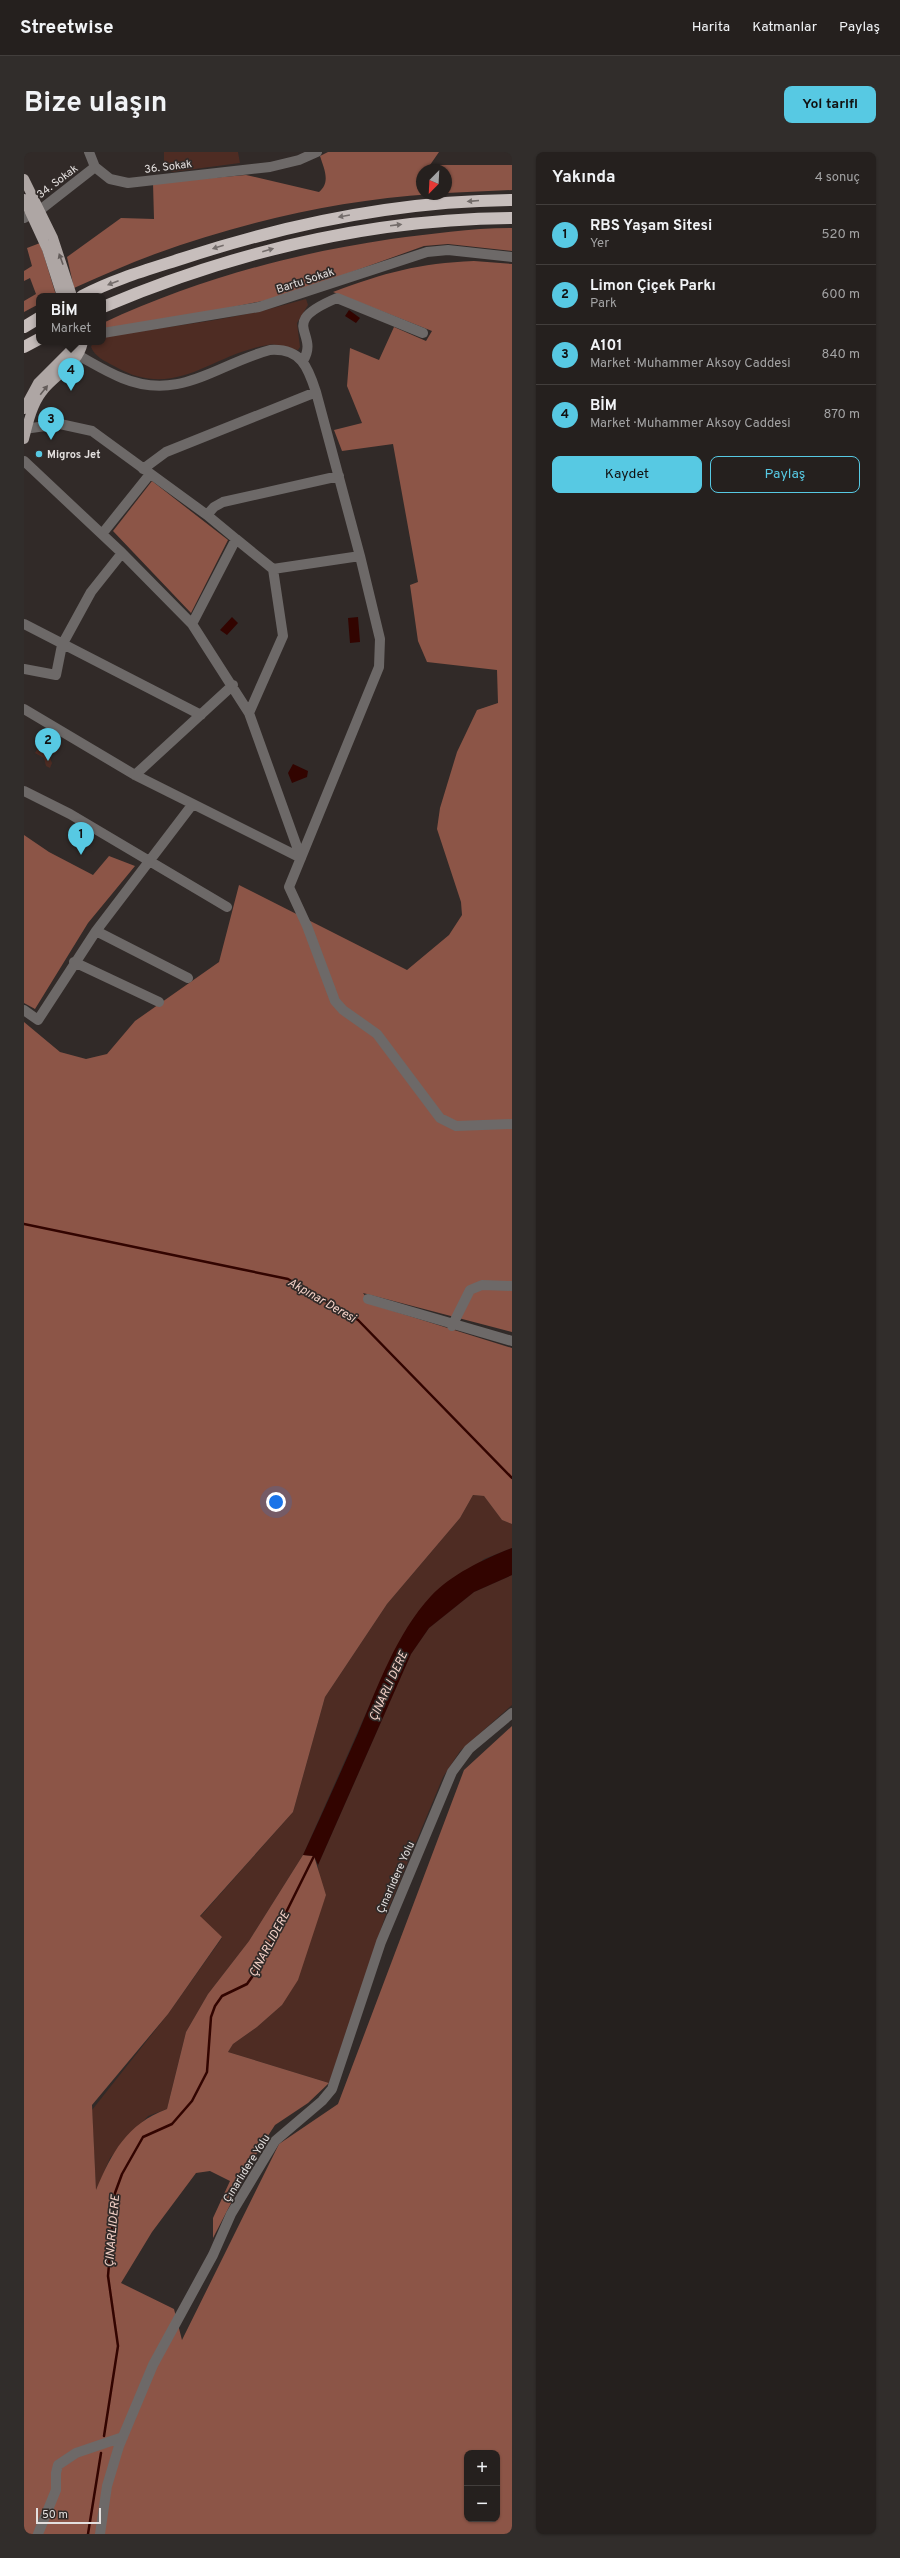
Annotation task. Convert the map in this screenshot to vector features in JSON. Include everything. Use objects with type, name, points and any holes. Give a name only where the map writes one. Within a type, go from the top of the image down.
[{"type":"highway","points":[[89,293],[144,271],[222,245],[328,218],[422,205],[512,200]]},
{"type":"highway","points":[[106,306],[151,287],[225,262],[331,235],[428,221],[512,218]]},
{"type":"highway","points":[[24,327],[36,320]]},
{"type":"highway","points":[[24,347],[36,341]]},
{"type":"main road","points":[[24,178],[32,214],[59,253],[71,293]]},
{"type":"main road","points":[[24,199],[32,214],[51,261],[61,293]]},
{"type":"main road","points":[[24,408],[38,383],[76,346]]},
{"type":"main road","points":[[25,432],[42,392],[76,346]]},
{"type":"street","name":"34. Sokak","points":[[32,214],[95,167],[89,152]]},
{"type":"street","name":"36. Sokak","points":[[95,167],[110,179],[128,183],[270,167],[317,152]]},
{"type":"street","name":"Bartu Sokak","points":[[106,332],[259,307],[315,290],[427,252],[455,250],[512,256]]},
{"type":"street","points":[[315,290],[319,305]]},
{"type":"street","points":[[303,361],[307,350],[302,324],[311,311],[319,305],[337,298],[423,333]]},
{"type":"street","points":[[76,346],[127,380],[169,386],[188,382],[270,350],[282,350],[303,361],[308,366],[339,476],[380,639],[378,667],[301,858],[293,873],[289,887],[307,926],[335,1001],[343,1010],[377,1034],[440,1118],[456,1126],[512,1124]]},
{"type":"street","points":[[102,534],[147,471],[166,452],[316,392]]},
{"type":"street","points":[[25,432],[60,424],[82,427],[101,436],[207,515],[273,569],[282,636],[249,713]]},
{"type":"street","points":[[24,461],[122,553],[192,624],[233,685],[249,713],[301,858]]},
{"type":"street","points":[[207,515],[218,504],[339,476]]},
{"type":"street","points":[[192,624],[236,539]]},
{"type":"street","points":[[24,669],[56,676],[62,645],[91,592],[122,553]]},
{"type":"street","points":[[273,569],[360,556]]},
{"type":"street","points":[[24,624],[62,645],[201,715]]},
{"type":"street","points":[[135,775],[233,685]]},
{"type":"street","points":[[24,709],[135,775],[301,858]]},
{"type":"street","points":[[24,791],[70,814],[227,907]]},
{"type":"street","points":[[24,1010],[38,1020],[74,962],[96,931],[147,861],[192,804]]},
{"type":"street","points":[[96,931],[188,978]]},
{"type":"street","points":[[74,962],[159,1002]]},
{"type":"street","points":[[452,1326],[470,1290],[482,1285],[512,1286]]},
{"type":"street","points":[[368,1299],[452,1326],[512,1342]]},
{"type":"street","name":"Çınarlıdere Yolu","points":[[100,2534],[107,2486],[123,2437],[153,2365],[256,2172],[283,2133],[322,2101],[332,2089],[381,1942],[452,1772],[469,1749],[512,1713]]},
{"type":"street","points":[[38,2534],[56,2490],[56,2473],[58,2465],[76,2453],[123,2437]]},
{"type":"shaded area","points":[[164,152],[238,152],[240,163],[172,172],[164,165]]},
{"type":"shaded area","points":[[328,152],[439,152],[431,164],[416,164],[416,195],[362,201],[327,207],[292,214],[222,232],[155,254],[74,288],[67,257],[121,218],[154,219],[153,183],[246,175],[319,192],[323,188],[326,180],[325,170],[320,156]]},
{"type":"shaded area","points":[[452,165],[512,165],[512,190],[452,193]]},
{"type":"shaded area","points":[[512,228],[512,251],[448,244],[424,246],[282,297],[218,310],[106,329],[106,322],[138,308],[208,281],[244,270],[316,252],[353,245],[436,233]]},
{"type":"shaded area","points":[[40,243],[55,293],[36,294],[30,278],[24,281],[24,271],[32,266],[27,248]]},
{"type":"shaded area","points":[[474,261],[512,264],[512,1332],[363,1293],[371,1304],[512,1348],[512,1524],[502,1520],[484,1496],[473,1495],[460,1518],[387,1604],[325,1697],[293,1812],[200,1916],[222,1937],[168,2014],[92,2105],[96,2190],[108,2163],[122,2141],[141,2123],[153,2115],[167,2109],[186,2032],[208,1994],[249,1941],[303,1855],[314,1856],[326,1895],[298,1980],[282,2005],[257,2027],[233,2044],[228,2052],[329,2083],[308,2103],[275,2125],[258,2151],[213,2238],[213,2218],[230,2181],[210,2171],[196,2173],[152,2232],[121,2283],[174,2309],[182,2340],[279,2144],[338,2104],[464,1770],[512,1726],[512,2534],[24,2534],[24,1022],[60,1052],[86,1059],[107,1054],[135,1021],[219,962],[239,885],[407,970],[449,935],[462,915],[461,902],[437,829],[440,808],[457,752],[477,710],[498,703],[497,670],[427,662],[418,641],[410,585],[418,582],[393,444],[342,451],[334,430],[362,423],[347,386],[350,348],[379,360],[394,327],[426,341],[432,331],[333,292],[386,274],[436,264]]},
{"type":"shaded area","points":[[36,294],[36,306],[24,312],[24,301]]},
{"type":"shaded area","points":[[306,299],[308,305],[297,323],[300,347],[298,350],[268,345],[247,350],[175,378],[156,379],[136,376],[114,366],[98,356],[91,347],[92,345],[106,345],[106,337],[258,312]]},
{"type":"shaded area","points":[[152,481],[228,540],[191,613],[113,531]]},
{"type":"shaded area","points":[[43,742],[54,747],[57,752],[52,754],[41,746]]},
{"type":"shaded area","points":[[38,748],[48,754],[52,763],[50,768],[46,766],[44,758],[35,753]]},
{"type":"shaded area","points":[[24,835],[49,852],[93,875],[109,856],[135,866],[88,923],[35,1009],[24,1003]]},
{"type":"shaded area","points":[[473,1495],[484,1496],[502,1520],[512,1524],[512,1548],[484,1559],[413,1619],[382,1677],[303,1855],[249,1941],[208,1994],[186,2032],[167,2109],[148,2116],[110,2158],[96,2191],[92,2110],[168,2014],[222,1938],[200,1917],[293,1812],[325,1697],[387,1604],[460,1518]]},
{"type":"shaded area","points":[[512,1575],[512,1705],[460,1751],[443,1777],[385,1917],[329,2083],[228,2052],[233,2044],[257,2027],[282,2005],[326,1895],[319,1877],[318,1865],[411,1654],[429,1628],[474,1592]]},
{"type":"water","points":[[349,310],[360,318],[356,323],[345,316]]},
{"type":"water","points":[[232,617],[238,623],[227,635],[220,630]]},
{"type":"water","points":[[358,617],[360,642],[350,643],[348,618]]},
{"type":"water","points":[[293,764],[308,771],[307,777],[292,783],[288,773]]},
{"type":"water","name":"ÇINARLI DERE","points":[[512,1548],[512,1575],[474,1592],[429,1628],[411,1654],[318,1865],[314,1856],[303,1855],[389,1661],[408,1627],[419,1611],[439,1588],[458,1574],[490,1557]]},
{"type":"waterway","name":"Akpınar Deresi","points":[[24,1224],[288,1279],[358,1320],[512,1478]]},
{"type":"waterway","name":"ÇINARLIDERE","points":[[104,2436],[118,2346],[108,2276],[115,2193],[122,2174],[143,2137],[172,2124],[192,2101],[207,2072],[211,2017],[215,2006],[222,1996],[247,1984],[259,1967],[314,1856]]},
{"type":"waterway","name":"ÇINARLIDERE","points":[[88,2534],[101,2453]]},
{"type":"place","name":"BİM","points":[[71,391]]},
{"type":"place","name":"A101","points":[[51,440]]},
{"type":"place","name":"Migros Jet","points":[[39,454]]},
{"type":"place","name":"Limon Çiçek Parkı","points":[[48,761]]},
{"type":"place","name":"RBS Yaşam Sitesi","points":[[81,855]]}]
